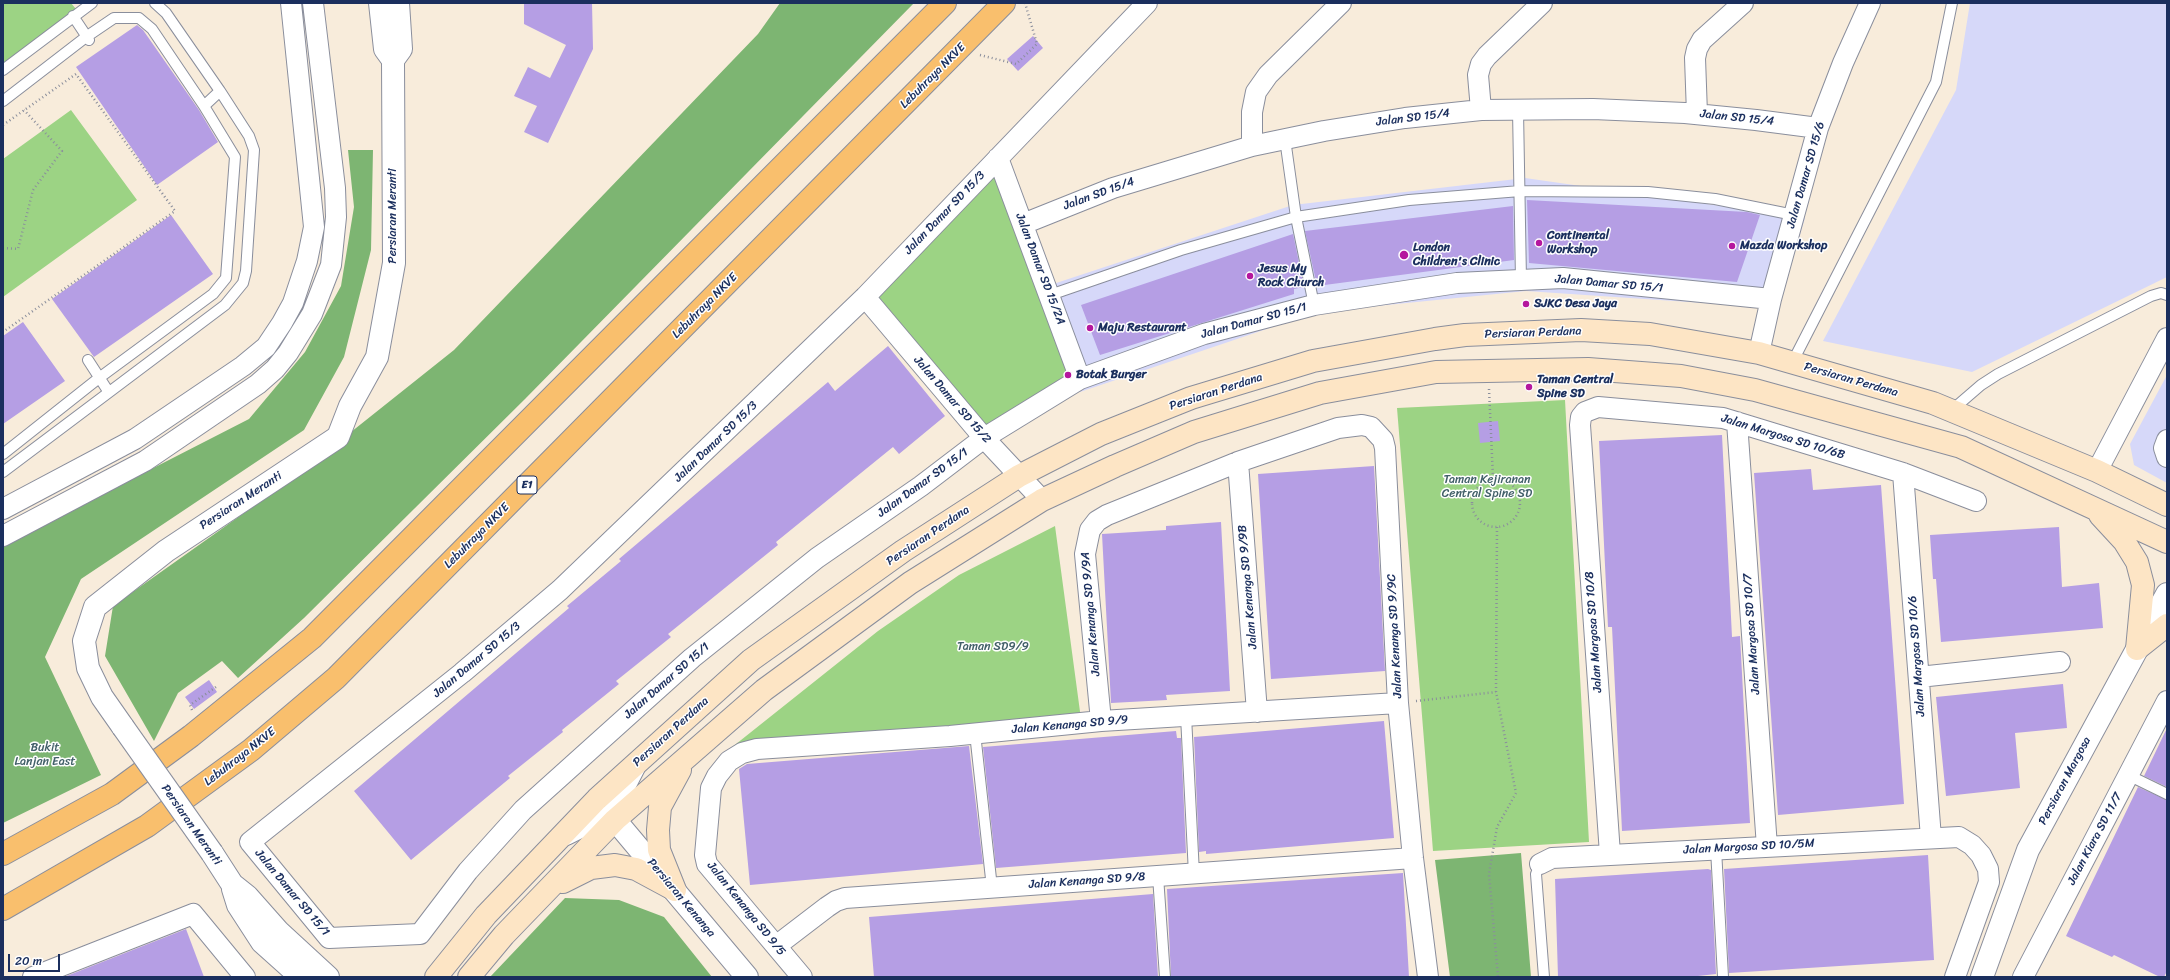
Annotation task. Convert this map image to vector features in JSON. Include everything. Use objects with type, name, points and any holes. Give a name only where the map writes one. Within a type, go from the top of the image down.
[{"type":"highway","points":[[3,854],[112,794],[200,730],[312,638],[945,3]]},
{"type":"highway","name":"Lebuhraya NKVE","points":[[3,909],[147,826],[251,750],[336,678],[1004,3]]},
{"type":"main road","name":"Persiaran Perdana","points":[[442,970],[486,915],[597,799],[636,763],[751,660],[904,551],[1020,476],[1100,434],[1191,398],[1313,361],[1435,339],[1500,333],[1581,330],[1650,334],[1759,353],[1952,410],[2097,471],[2167,504]]},
{"type":"main road","points":[[1313,361],[1320,393]]},
{"type":"main road","points":[[469,977],[504,935],[615,820],[764,690],[903,588],[1042,500],[1115,466],[1194,432],[1320,393],[1436,372],[1588,369],[1666,375],[1755,390],[1961,447],[2167,542]]},
{"type":"main road","points":[[2116,481],[2167,520]]},
{"type":"main road","points":[[2094,508],[2124,541],[2137,562],[2143,585],[2137,648]]},
{"type":"main road","points":[[2137,648],[2167,625]]},
{"type":"main road","points":[[675,890],[660,850],[658,830],[660,807],[686,758]]},
{"type":"main road","points":[[545,892],[591,868],[615,865],[636,870],[675,890]]},
{"type":"main road","points":[[422,977],[442,970]]},
{"type":"street","points":[[3,509],[135,439],[266,348],[282,323],[293,303],[308,261],[314,227],[291,3]]},
{"type":"street","points":[[3,536],[145,461],[258,384],[275,369],[288,353],[312,314],[331,265],[336,217],[335,188],[313,3]]},
{"type":"street","name":"Persiaran Meranti","points":[[328,977],[278,931],[247,896],[232,884],[102,697],[88,668],[84,641],[95,606],[166,551],[338,437],[350,406],[377,357],[394,263],[393,60],[385,49],[380,3]]},
{"type":"street","name":"Persiaran Meranti","points":[[393,60],[401,49],[398,3]]},
{"type":"street","name":"Jalan Damar SD 15/3","points":[[250,842],[462,673],[560,590],[865,297],[1147,3]]},
{"type":"street","points":[[1252,146],[1252,112],[1256,92],[1268,75],[1342,3]]},
{"type":"street","points":[[1481,110],[1478,74],[1481,64],[1487,56],[1542,3]]},
{"type":"street","points":[[1697,114],[1695,58],[1697,49],[1702,40],[1743,3]]},
{"type":"street","name":"Jalan Damar SD 15/6","points":[[1759,353],[1771,299],[1818,128],[1843,63],[1870,3]]},
{"type":"street","name":"Jalan SD 15/4","points":[[1023,224],[1113,188],[1252,146],[1405,118],[1481,110],[1593,110],[1697,114],[1818,128]]},
{"type":"street","name":"Jalan Damar SD 15/2A","points":[[998,158],[1080,379]]},
{"type":"street","name":"Jalan Damar SD 15/1","points":[[250,842],[329,938],[420,934],[468,871],[523,810],[692,658],[817,558],[921,486],[984,438],[1080,379],[1204,334],[1314,305],[1457,283],[1563,278],[1771,299]]},
{"type":"street","name":"Jalan Damar SD 15/2","points":[[865,297],[984,438],[1042,500]]},
{"type":"street","points":[[2097,471],[2167,338]]},
{"type":"street","name":"Jalan Margosa SD 10/6B","points":[[1585,412],[1598,407],[1723,418],[1903,473],[1976,502]]},
{"type":"street","name":"Jalan Margosa SD 10/8","points":[[1585,412],[1581,417],[1580,425],[1610,854]]},
{"type":"street","name":"Jalan Margosa SD 10/7","points":[[1737,422],[1767,847]]},
{"type":"street","name":"Jalan Kenanga SD 9/9A","points":[[1101,721],[1084,554],[1090,530],[1097,521],[1107,515],[1238,462],[1338,428],[1362,424]]},
{"type":"street","name":"Jalan Kenanga SD 9/9C","points":[[1362,424],[1371,427],[1377,432],[1383,440],[1385,448],[1398,703],[1413,858],[1428,977]]},
{"type":"street","points":[[2167,440],[2164,448],[2167,457]]},
{"type":"street","name":"Jalan Kenanga SD 9/9B","points":[[1238,462],[1258,712]]},
{"type":"street","name":"Jalan Margosa SD 10/6","points":[[1903,473],[1931,838]]},
{"type":"street","name":"Persiaran Margosa","points":[[1982,977],[2028,850],[2167,594]]},
{"type":"street","points":[[1919,677],[2060,662]]},
{"type":"street","name":"Jalan Kiara SD 11/7","points":[[2023,977],[2167,701]]},
{"type":"street","name":"Jalan Kenanga SD 9/9","points":[[742,752],[758,749],[975,733],[1101,721],[1398,703]]},
{"type":"street","name":"Jalan Kenanga SD 9/5","points":[[742,752],[729,761],[717,776],[711,788],[705,855],[707,864],[802,977]]},
{"type":"street","points":[[561,836],[600,817],[615,820],[616,802],[636,763]]},
{"type":"street","name":"Persiaran Kenanga","points":[[615,820],[747,977]]},
{"type":"street","name":"Jalan Margosa SD 10/5M","points":[[1540,864],[1552,858],[1610,854],[1959,837],[1972,845],[1981,855],[1988,869],[1989,882],[1955,977]]},
{"type":"street","name":"Jalan Kenanga SD 9/8","points":[[776,946],[836,901],[992,888],[1413,858]]},
{"type":"street","name":"Persiaran Meranti","points":[[232,884],[238,905],[262,942],[301,977]]},
{"type":"street","points":[[33,977],[193,914],[245,977]]},
{"type":"lane","points":[[3,70],[92,3]]},
{"type":"lane","points":[[3,472],[108,391],[225,305],[243,282],[246,270],[254,150],[249,136],[220,91],[166,13],[155,3]]},
{"type":"lane","points":[[1792,363],[1936,82],[1952,3]]},
{"type":"lane","points":[[73,16],[88,38]]},
{"type":"lane","points":[[3,454],[99,378],[213,294],[226,278],[235,157],[204,106],[152,29],[139,18],[114,18],[7,98]]},
{"type":"lane","points":[[204,106],[220,91]]},
{"type":"lane","points":[[1518,110],[1521,280]]},
{"type":"lane","points":[[1285,139],[1296,217],[1314,305]]},
{"type":"lane","points":[[1050,295],[1181,250],[1296,217],[1409,200],[1520,190],[1648,192],[1715,199],[1794,215]]},
{"type":"lane","points":[[1952,410],[1981,385],[1998,374],[2151,296],[2161,293],[2167,295]]},
{"type":"lane","points":[[88,360],[108,391]]},
{"type":"lane","points":[[1186,716],[1194,874]]},
{"type":"lane","points":[[975,733],[992,888]]},
{"type":"lane","points":[[2128,775],[2167,794]]},
{"type":"lane","points":[[1716,849],[1723,977]]},
{"type":"lane","points":[[1540,864],[1536,874],[1544,977]]},
{"type":"lane","points":[[1158,876],[1165,977]]},
{"type":"path","points":[[958,50],[1016,64],[1037,44],[1025,3]]},
{"type":"path","points":[[3,124],[76,74],[175,211],[3,332]]},
{"type":"path","points":[[3,248],[18,249],[33,190],[62,151],[24,110]]},
{"type":"path","points":[[1489,371],[1493,478]]},
{"type":"path","points":[[1493,478],[1508,481],[1514,486],[1520,501],[1516,516],[1505,526],[1497,527],[1487,525],[1479,520],[1471,503],[1473,493],[1479,485],[1493,478]]},
{"type":"path","points":[[1497,527],[1496,692],[1516,793],[1497,827],[1489,874],[1498,977]]},
{"type":"path","points":[[1398,703],[1496,692]]},
{"type":"shaded area","points":[[1970,3],[2167,3],[2167,277],[1972,372],[1823,341],[1956,90]]},
{"type":"shaded area","points":[[1525,178],[1805,218],[1778,308],[1526,291],[1317,312],[1080,392],[1038,289],[1293,205]]},
{"type":"shaded area","points":[[2167,375],[2167,483],[2134,465],[2130,444]]},
{"type":"green space","points":[[3,3],[71,3],[80,14],[3,71]]},
{"type":"green space","points":[[780,3],[914,3],[525,399],[304,618],[238,678],[222,661],[178,693],[154,741],[105,656],[113,606],[292,479],[454,350],[758,34]]},
{"type":"green space","points":[[71,110],[137,200],[3,297],[3,159]]},
{"type":"green space","name":"Bukit Lanjan East","points":[[348,150],[373,150],[371,250],[344,357],[304,430],[81,579],[45,657],[101,775],[3,823],[3,545],[249,419],[305,352],[341,286],[354,207]]},
{"type":"green space","points":[[995,169],[1073,376],[987,431],[872,300]]},
{"type":"green space","name":"Taman Kejiranan Central Spine SD","points":[[1565,400],[1589,842],[1433,851],[1397,408]]},
{"type":"green space","name":"Taman SD9/9","points":[[1055,526],[1081,719],[731,748],[878,631],[959,575]]},
{"type":"green space","points":[[1521,853],[1531,977],[1450,977],[1435,860]]},
{"type":"green space","points":[[565,898],[619,900],[664,917],[712,977],[490,977]]},
{"type":"building","points":[[524,3],[592,3],[593,49],[548,143],[524,132],[537,106],[514,96],[528,67],[550,78],[566,45],[524,24]]},
{"type":"building","points":[[137,25],[143,30],[199,110],[218,142],[157,185],[76,67]]},
{"type":"building","points":[[1033,36],[1043,48],[1018,71],[1007,59]]},
{"type":"building","points":[[1527,200],[1747,212],[1760,215],[1737,282],[1529,263]]},
{"type":"building","points":[[1513,206],[1514,260],[1317,286],[1305,231]]},
{"type":"building","points":[[171,215],[213,274],[94,357],[52,299]]},
{"type":"building","points":[[1293,234],[1304,287],[1294,289],[1294,294],[1100,355],[1081,305]]},
{"type":"building","points":[[23,322],[65,381],[3,424],[3,336]]},
{"type":"building","points":[[888,346],[945,416],[899,454],[893,447],[776,542],[778,545],[668,634],[671,637],[616,681],[619,684],[562,730],[563,732],[508,776],[510,778],[411,860],[354,791],[569,608],[567,606],[621,561],[619,559],[828,382],[835,391]]},
{"type":"building","points":[[1498,421],[1500,441],[1480,443],[1478,423]]},
{"type":"building","points":[[1722,435],[1732,637],[1740,636],[1750,823],[1622,831],[1612,627],[1608,627],[1599,441]]},
{"type":"building","points":[[1374,466],[1385,671],[1271,679],[1258,474]]},
{"type":"building","points":[[1811,469],[1813,490],[1881,485],[1904,804],[1778,815],[1754,473]]},
{"type":"building","points":[[1221,522],[1230,691],[1166,695],[1167,700],[1111,703],[1102,534],[1166,530],[1166,526]]},
{"type":"building","points":[[2059,527],[2062,587],[2099,583],[2103,628],[1941,642],[1936,579],[1933,579],[1930,535]]},
{"type":"building","points":[[209,680],[217,692],[194,709],[185,697]]},
{"type":"building","points":[[2063,684],[2067,728],[2015,733],[2020,788],[1946,796],[1936,697]]},
{"type":"building","points":[[1384,721],[1394,838],[1206,854],[1206,851],[1199,852],[1194,737]]},
{"type":"building","points":[[2167,728],[2167,787],[2144,776]]},
{"type":"building","points":[[1176,731],[1177,738],[1181,738],[1186,853],[996,868],[983,747]]},
{"type":"building","points":[[969,746],[983,864],[750,885],[739,769],[747,764]]},
{"type":"building","points":[[2138,787],[2167,800],[2167,971],[2164,977],[2160,977],[2114,955],[2112,957],[2066,936]]},
{"type":"building","points":[[1928,855],[1934,960],[1729,973],[1724,869]]},
{"type":"building","points":[[1711,870],[1716,974],[1689,977],[1558,977],[1555,879]]},
{"type":"building","points":[[1403,873],[1409,977],[1171,977],[1167,889]]},
{"type":"building","points":[[1153,894],[1158,977],[874,977],[869,917]]},
{"type":"building","points":[[186,929],[204,977],[64,977]]},
{"type":"place","name":"Continental Workshop","points":[[1539,243]]},
{"type":"place","name":"Mazda Workshop","points":[[1732,246]]},
{"type":"place","name":"London Children's Clinic","points":[[1404,255]]},
{"type":"place","name":"Jesus My Rock Church","points":[[1250,276]]},
{"type":"place","name":"SJKC Desa Jaya","points":[[1526,304]]},
{"type":"place","name":"Maju Restaurant","points":[[1090,328]]},
{"type":"place","name":"Botak Burger","points":[[1068,375]]},
{"type":"place","name":"Taman Central Spine SD","points":[[1529,387]]}]
